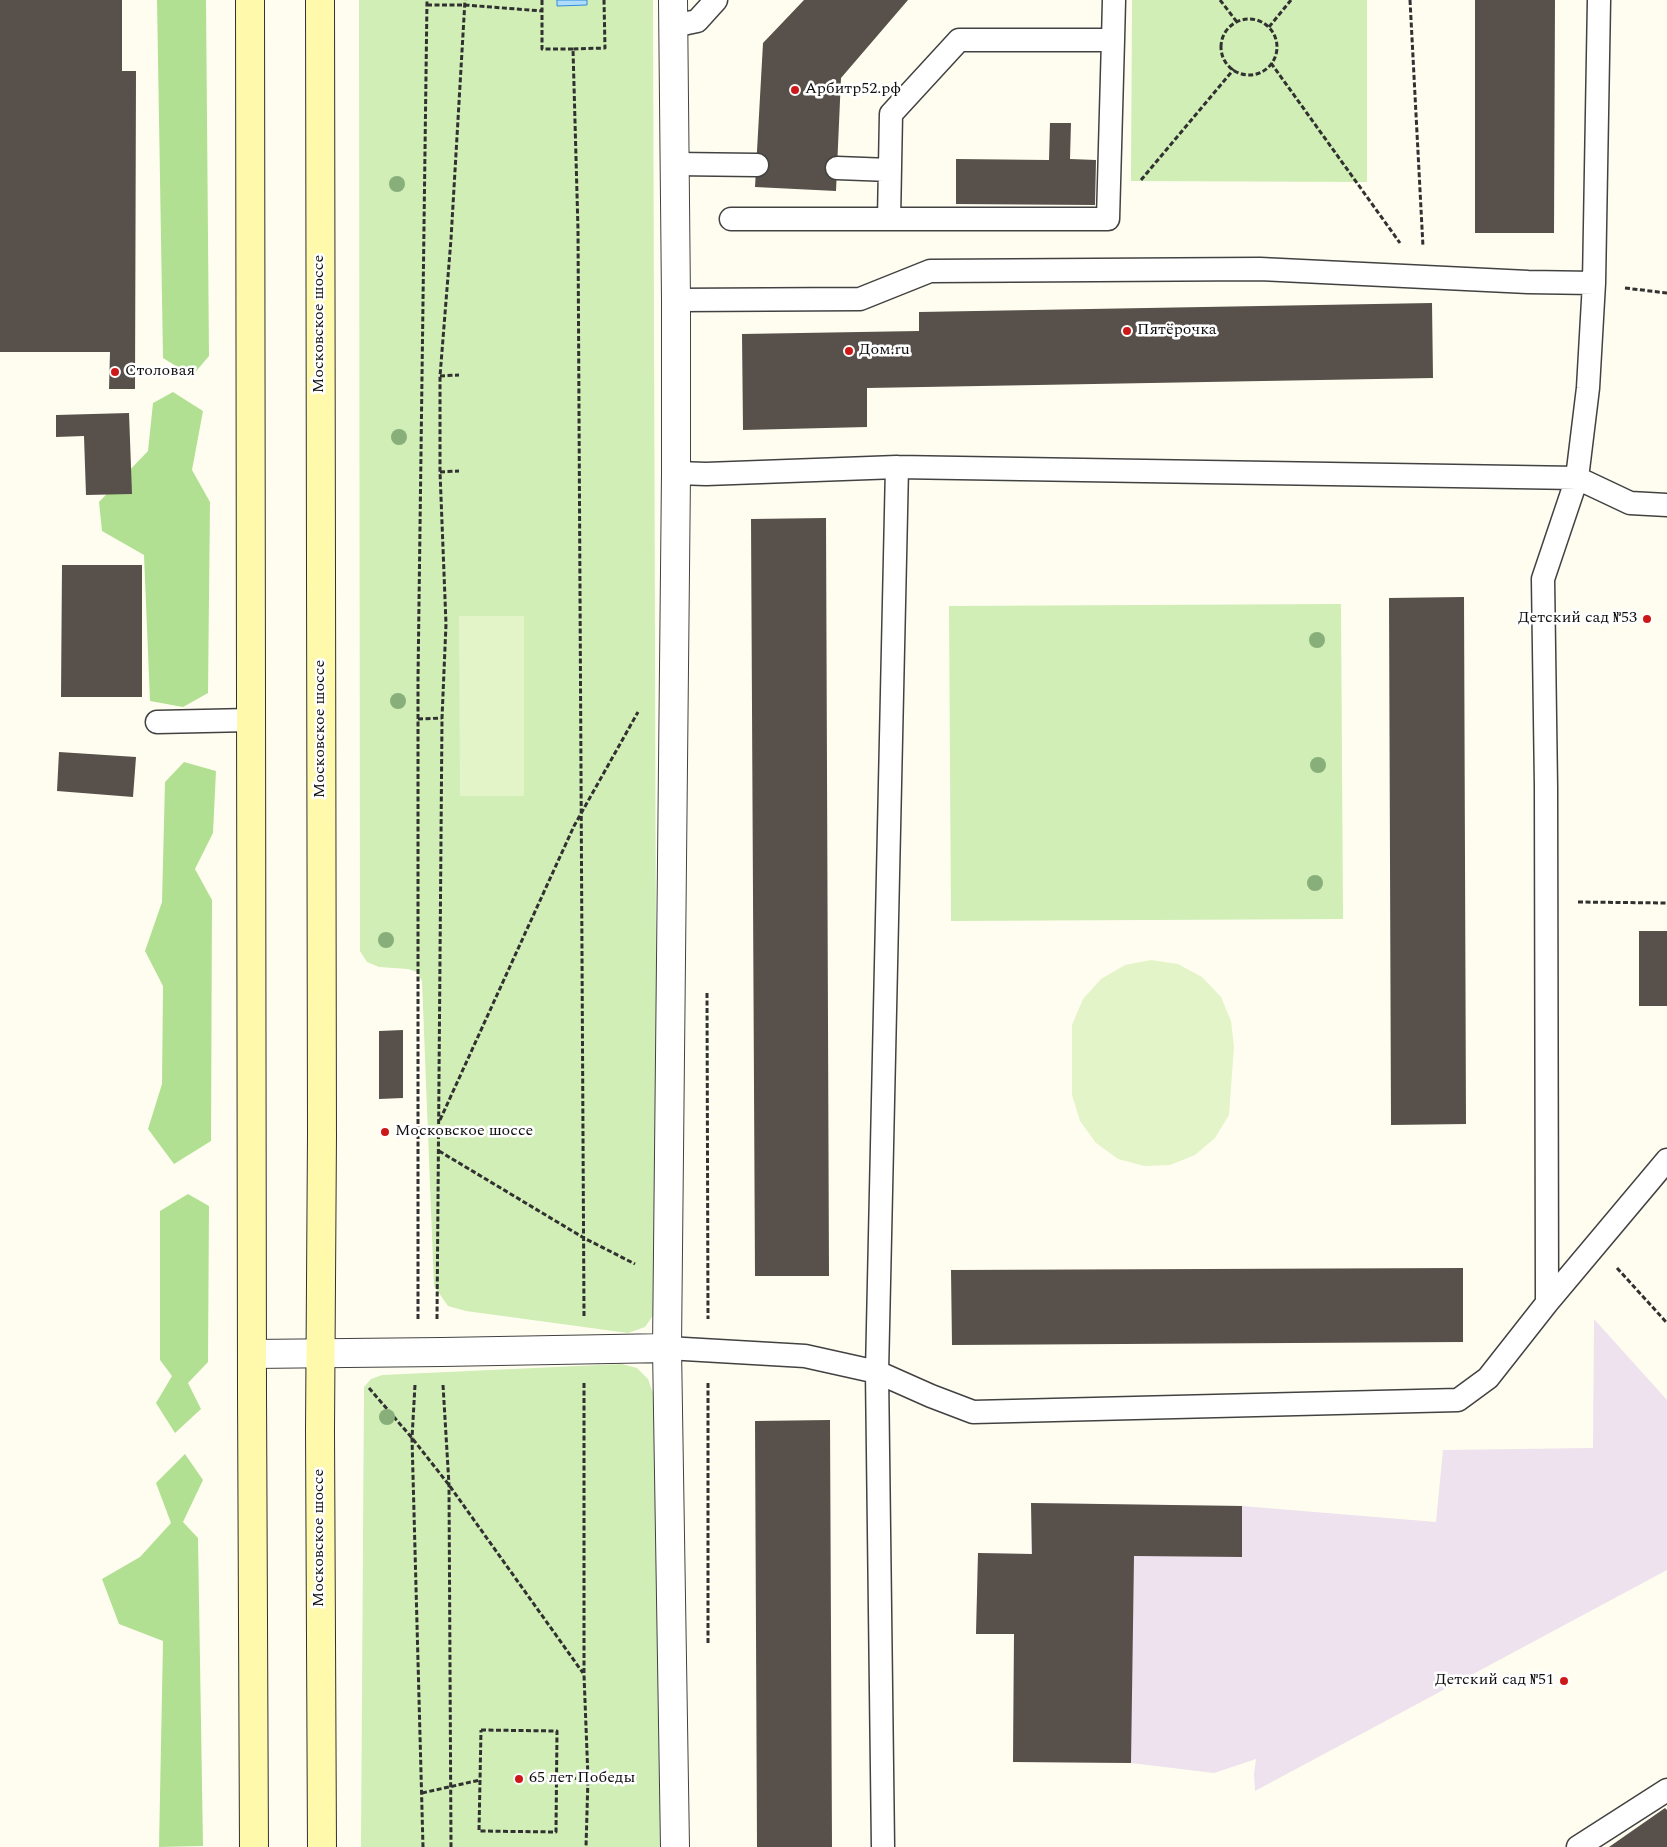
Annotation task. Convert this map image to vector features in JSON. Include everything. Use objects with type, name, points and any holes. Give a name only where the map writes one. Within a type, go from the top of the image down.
[{"type":"main road","points":[[250,0],[250,720],[254,1847]]},
{"type":"main road","name":"Московское шоссе","points":[[320,0],[322,1847]]},
{"type":"street","points":[[673,13],[676,473],[667,1348],[675,1847]]},
{"type":"street","points":[[252,1354],[667,1348]]},
{"type":"lane","points":[[673,13],[697,21],[716,0]]},
{"type":"lane","points":[[731,219],[1108,219],[1114,0]]},
{"type":"lane","points":[[1547,1303],[1543,579],[1577,478],[1588,388],[1594,283],[1599,0]]},
{"type":"lane","points":[[889,219],[891,114],[959,40],[1113,40]]},
{"type":"lane","points":[[675,164],[757,165]]},
{"type":"lane","points":[[837,168],[890,170]]},
{"type":"lane","points":[[676,300],[860,299],[930,271],[1260,270],[1594,283]]},
{"type":"lane","points":[[883,1847],[877,1372],[897,466]]},
{"type":"lane","points":[[676,473],[706,474],[897,466],[1577,478],[1630,503],[1667,505]]},
{"type":"lane","points":[[157,722],[250,720]]},
{"type":"lane","points":[[667,1348],[805,1356],[877,1372],[973,1412],[1458,1400],[1488,1378],[1547,1303],[1667,1160]]},
{"type":"lane","points":[[1578,1847],[1667,1790]]},
{"type":"path","points":[[427,0],[418,719],[430,1352],[449,1485],[451,1847]]},
{"type":"path","points":[[423,1847],[412,1438],[437,1321],[442,718],[446,624],[440,472],[440,376],[451,239],[465,0]]},
{"type":"path","points":[[542,0],[542,49],[573,50],[604,48],[604,0]]},
{"type":"path","points":[[1220,0],[1237,22]]},
{"type":"path","points":[[1269,27],[1292,0]]},
{"type":"path","points":[[1410,0],[1424,277]]},
{"type":"path","points":[[427,5],[542,10]]},
{"type":"path","points":[[1242,19],[1256,20],[1269,27],[1276,40],[1276,54],[1271,63],[1268,67],[1255,74],[1241,74],[1228,66],[1221,53],[1221,39],[1229,26],[1237,22],[1242,19]]},
{"type":"path","points":[[573,50],[578,230],[584,1238],[584,1675],[588,1778],[586,1847]]},
{"type":"path","points":[[1271,63],[1424,277]]},
{"type":"path","points":[[1108,219],[1234,69]]},
{"type":"path","points":[[1594,283],[1667,293]]},
{"type":"path","points":[[440,376],[459,375]]},
{"type":"path","points":[[440,472],[459,471]]},
{"type":"path","points":[[438,1122],[581,812],[640,709]]},
{"type":"path","points":[[418,719],[442,718]]},
{"type":"path","points":[[1546,902],[1667,903]]},
{"type":"path","points":[[438,1151],[584,1238],[668,1280],[708,1303]]},
{"type":"path","points":[[1596,1245],[1667,1323]]},
{"type":"path","points":[[369,1388],[449,1485],[584,1675]]},
{"type":"path","points":[[481,1730],[557,1731],[556,1832],[479,1831],[480,1780],[481,1730]]},
{"type":"path","points":[[556,1779],[588,1778]]},
{"type":"path","points":[[422,1793],[480,1780]]},
{"type":"shaded area","points":[[1594,1319],[1667,1400],[1667,1570],[1255,1791],[1254,1774],[1256,1759],[1214,1773],[1131,1763],[1013,1762],[1014,1634],[976,1634],[978,1553],[1031,1554],[1031,1503],[1242,1506],[1436,1522],[1443,1450],[1593,1448]]},
{"type":"green space","points":[[157,0],[206,0],[209,356],[192,376],[163,358]]},
{"type":"green space","points":[[359,0],[653,0],[657,1299],[654,1314],[645,1327],[628,1333],[466,1311],[448,1306],[434,1286],[422,981],[417,972],[408,969],[379,967],[367,962],[360,951]]},
{"type":"green space","points":[[1132,0],[1367,0],[1367,182],[1131,181]]},
{"type":"green space","points":[[173,392],[203,411],[192,470],[210,502],[208,693],[183,707],[150,701],[144,555],[102,531],[99,502],[148,451],[153,403]]},
{"type":"green space","points":[[1341,604],[1343,919],[951,921],[949,606]]},
{"type":"green space","points":[[459,616],[524,616],[524,796],[460,796]]},
{"type":"green space","points":[[184,762],[216,771],[213,833],[195,869],[212,900],[211,1141],[174,1164],[148,1129],[162,1084],[163,986],[145,951],[162,902],[165,782]]},
{"type":"green space","points":[[1151,960],[1178,964],[1202,977],[1221,997],[1231,1021],[1234,1047],[1229,1115],[1215,1138],[1195,1155],[1170,1165],[1144,1166],[1118,1159],[1096,1143],[1080,1121],[1072,1095],[1072,1025],[1083,999],[1101,979],[1125,965]]},
{"type":"green space","points":[[188,1194],[209,1206],[208,1362],[188,1383],[201,1409],[175,1433],[156,1403],[172,1376],[160,1360],[160,1211]]},
{"type":"green space","points":[[622,1364],[637,1368],[648,1379],[654,1396],[661,1847],[361,1847],[364,1387],[371,1379],[382,1375]]},
{"type":"green space","points":[[185,1454],[203,1480],[183,1522],[198,1538],[203,1846],[159,1847],[163,1641],[119,1624],[102,1579],[140,1557],[171,1523],[156,1483]]},
{"type":"water","points":[[557,0],[587,0],[587,5],[557,6]]},
{"type":"building","points":[[0,0],[122,0],[122,71],[136,71],[135,389],[109,389],[110,352],[0,352]]},
{"type":"building","points":[[804,0],[908,0],[841,78],[836,191],[755,187],[763,43]]},
{"type":"building","points":[[1475,0],[1555,0],[1554,233],[1475,233]]},
{"type":"building","points":[[1050,123],[1071,123],[1070,159],[1096,160],[1095,205],[956,204],[956,159],[1049,160]]},
{"type":"building","points":[[1432,303],[1433,378],[867,388],[867,427],[743,430],[742,334],[919,331],[919,312]]},
{"type":"building","points":[[129,413],[132,494],[86,495],[84,436],[56,437],[56,415]]},
{"type":"building","points":[[826,518],[829,1276],[755,1276],[751,519]]},
{"type":"building","points":[[62,565],[142,565],[142,697],[61,697]]},
{"type":"building","points":[[1464,597],[1466,1124],[1391,1125],[1389,598]]},
{"type":"building","points":[[59,752],[136,757],[133,797],[57,791]]},
{"type":"building","points":[[1639,931],[1667,931],[1667,1006],[1639,1006]]},
{"type":"building","points":[[403,1030],[403,1098],[379,1099],[379,1031]]},
{"type":"building","points":[[1463,1268],[1463,1342],[952,1345],[951,1270]]},
{"type":"building","points":[[830,1420],[832,1847],[757,1847],[755,1421]]},
{"type":"building","points":[[1031,1503],[1242,1506],[1242,1557],[1134,1556],[1131,1763],[1013,1762],[1014,1634],[976,1634],[978,1553],[1032,1554]]},
{"type":"building","points":[[1665,1808],[1667,1810],[1667,1847],[1609,1847]]},
{"type":"place","name":"Арбитр52.рф","points":[[795,90]]},
{"type":"place","name":"Пятёрочка","points":[[1127,331]]},
{"type":"place","name":"Дом.ru","points":[[849,351]]},
{"type":"place","name":"Столовая","points":[[115,372]]},
{"type":"place","name":"Детский сад №53","points":[[1647,619]]},
{"type":"place","name":"Московское шоссе","points":[[385,1132]]},
{"type":"place","name":"Детский сад №51","points":[[1564,1681]]},
{"type":"place","name":"65 лет Победы","points":[[519,1779]]}]
